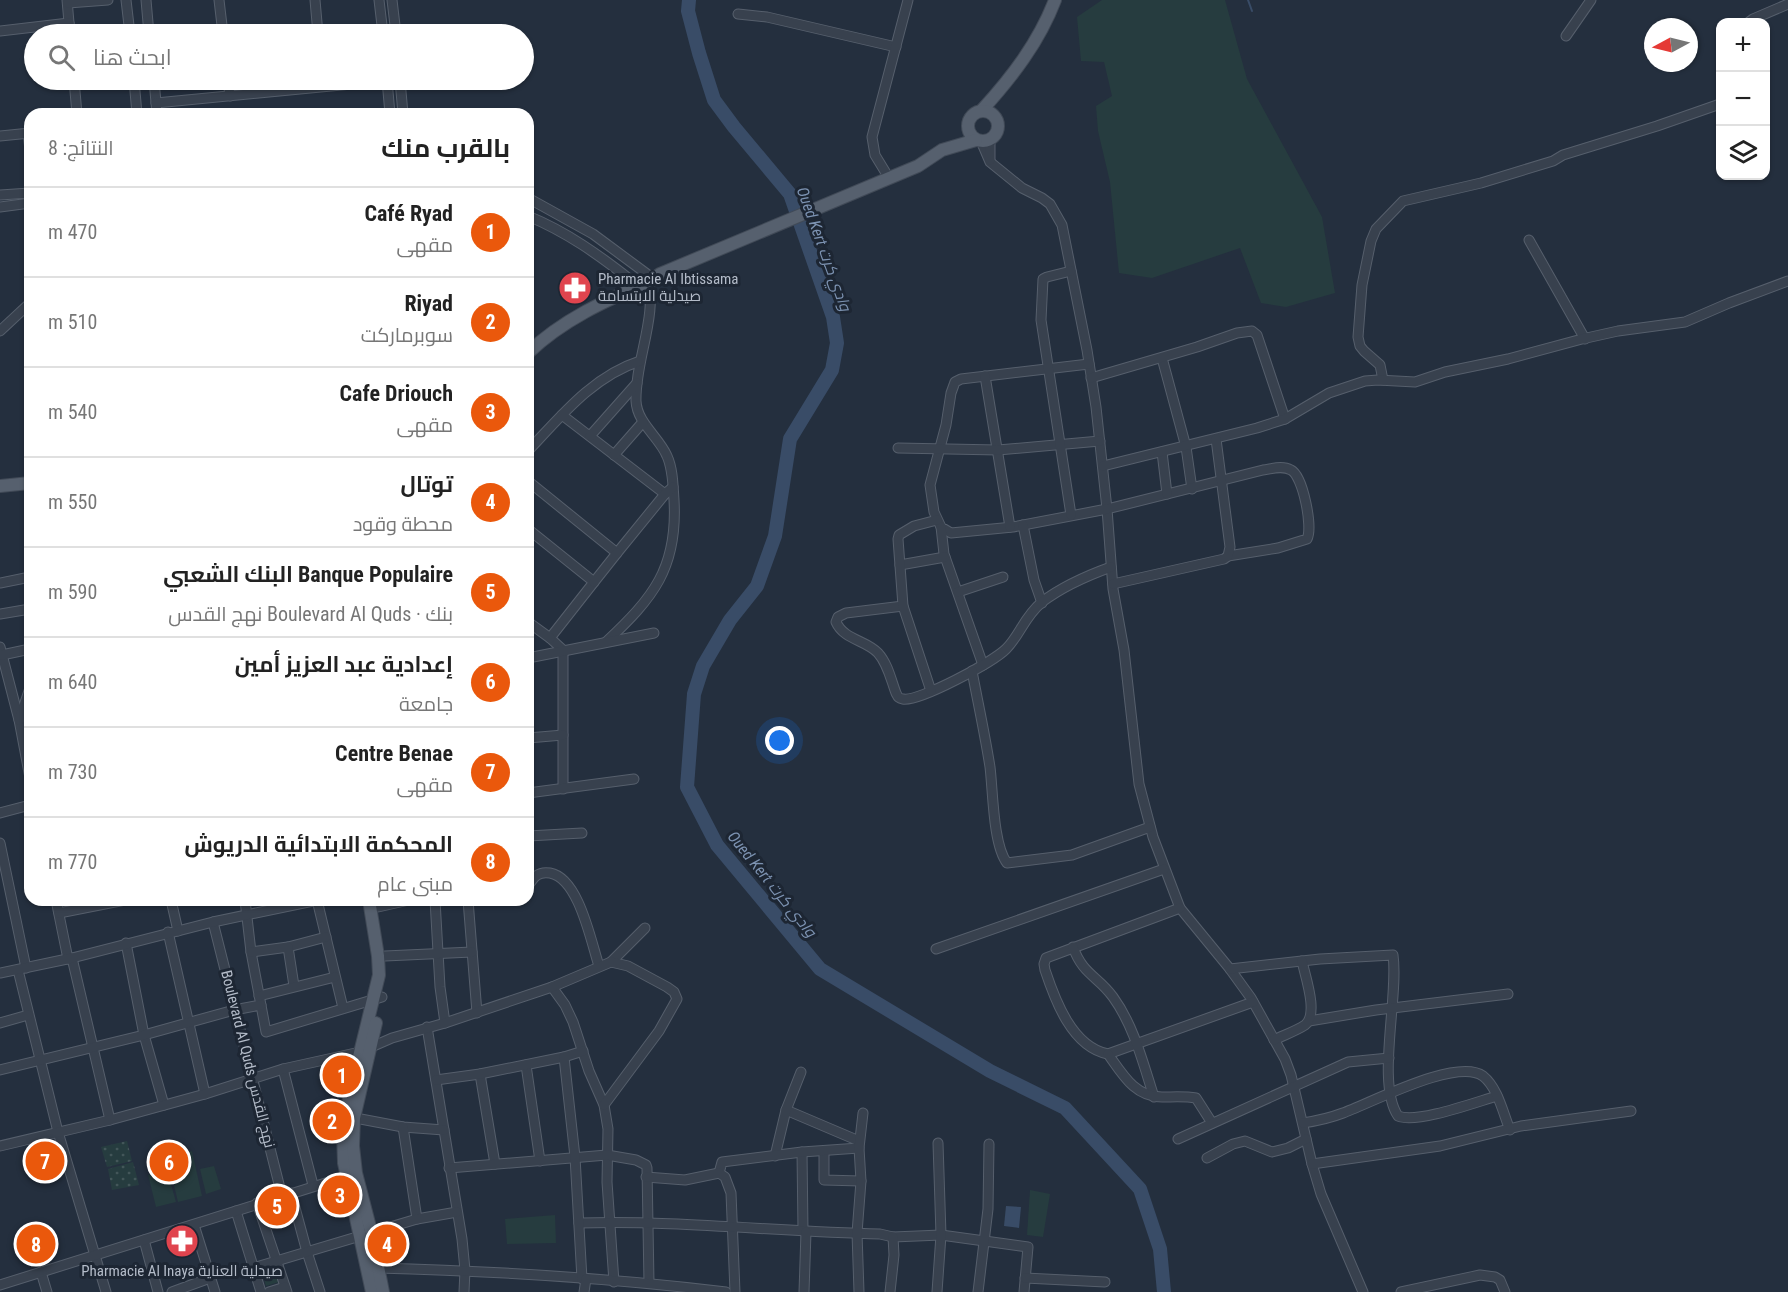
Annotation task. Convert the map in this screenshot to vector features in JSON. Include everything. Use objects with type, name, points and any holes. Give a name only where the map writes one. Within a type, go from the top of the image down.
[{"type":"main road","points":[[534,348],[569,321],[648,278],[918,166],[942,150],[967,123],[972,114],[982,110],[1006,84],[1032,46],[1055,0]]},
{"type":"main road","points":[[995,116],[1006,84]]},
{"type":"main road","points":[[942,150],[982,140],[997,131],[998,121],[995,116],[982,110]]},
{"type":"main road","points":[[967,123],[969,132],[982,140]]},
{"type":"main road","points":[[534,338],[570,312],[632,281],[648,278]]},
{"type":"main road","points":[[0,486],[24,484]]},
{"type":"main road","points":[[374,906],[380,966],[379,998]]},
{"type":"main road","points":[[373,1290],[377,1268],[365,1233],[343,1148],[365,1049],[385,975],[385,956],[375,906]]},
{"type":"main road","points":[[365,1233],[373,1290]]},
{"type":"street","points":[[60,24],[69,23],[67,2],[108,0]]},
{"type":"street","points":[[126,0],[129,24]]},
{"type":"street","points":[[146,0],[149,24]]},
{"type":"street","points":[[219,0],[222,24]]},
{"type":"street","points":[[315,0],[317,24]]},
{"type":"street","points":[[379,0],[382,24]]},
{"type":"street","points":[[392,0],[395,24]]},
{"type":"street","points":[[889,178],[875,155],[872,137],[908,0]]},
{"type":"street","points":[[1566,36],[1591,0]]},
{"type":"street","points":[[1755,18],[1788,4]]},
{"type":"street","points":[[738,14],[767,17],[896,47]]},
{"type":"street","points":[[381,17],[394,16]]},
{"type":"street","points":[[0,31],[24,28]]},
{"type":"street","points":[[75,90],[76,108]]},
{"type":"street","points":[[135,90],[136,108]]},
{"type":"street","points":[[155,90],[157,108]]},
{"type":"street","points":[[229,90],[230,96]]},
{"type":"street","points":[[156,103],[273,90]]},
{"type":"street","points":[[388,90],[389,108]]},
{"type":"street","points":[[401,90],[402,108]]},
{"type":"street","points":[[1383,380],[1380,365],[1364,351],[1359,342],[1359,309],[1363,278],[1374,234],[1398,205],[1408,199],[1469,186],[1522,171],[1563,155],[1716,105]]},
{"type":"street","points":[[0,136],[24,134]]},
{"type":"street","points":[[982,140],[990,162],[1022,188],[1042,198],[1055,210],[1062,225],[1089,364],[1103,466],[1113,584],[1124,650],[1139,784],[1150,827],[1180,908],[1230,969],[1253,1002],[1288,1067],[1312,1164],[1329,1214],[1363,1292]]},
{"type":"street","points":[[0,195],[24,193]]},
{"type":"street","points":[[534,201],[592,234],[648,278],[649,312],[640,361],[636,405],[643,422],[667,454],[670,464],[674,534],[660,582],[645,603],[606,642]]},
{"type":"street","points":[[0,207],[24,204]]},
{"type":"street","points":[[534,219],[589,248],[632,281]]},
{"type":"street","points":[[1529,240],[1585,339]]},
{"type":"street","points":[[1071,272],[1047,277],[1042,283],[1041,320],[1071,515]]},
{"type":"street","points":[[1103,466],[1216,440],[1285,419],[1311,402],[1336,390],[1365,381],[1415,382],[1444,372],[1508,359],[1618,331],[1686,322],[1788,281]]},
{"type":"street","points":[[0,331],[24,309]]},
{"type":"street","points":[[1091,378],[1162,358],[1237,333],[1252,331],[1257,335],[1278,405],[1285,419]]},
{"type":"street","points":[[1162,358],[1186,447],[1192,489]]},
{"type":"street","points":[[534,445],[600,380],[622,367],[640,361]]},
{"type":"street","points":[[982,665],[945,557],[939,524],[931,502],[930,485],[955,382],[961,379],[1089,364]]},
{"type":"street","points":[[985,376],[1010,527]]},
{"type":"street","points":[[590,436],[637,383]]},
{"type":"street","points":[[562,415],[665,494]]},
{"type":"street","points":[[614,455],[643,422]]},
{"type":"street","points":[[1216,440],[1230,547],[1228,556]]},
{"type":"street","points":[[898,448],[998,450],[1100,441]]},
{"type":"street","points":[[1162,452],[1167,494]]},
{"type":"street","points":[[931,691],[903,606],[899,535],[914,526],[939,524],[951,533],[1023,525],[1107,509],[1280,467],[1292,470],[1301,481],[1310,528],[1307,539],[1302,542],[1228,556],[1113,584]]},
{"type":"street","points":[[534,486],[617,553]]},
{"type":"street","points":[[550,638],[673,487]]},
{"type":"street","points":[[1023,525],[1034,580],[1042,603]]},
{"type":"street","points":[[534,534],[594,582]]},
{"type":"street","points":[[900,565],[945,557]]},
{"type":"street","points":[[903,606],[846,613],[838,617],[836,622],[845,635],[861,641],[879,654],[885,663],[898,697],[909,698],[931,691],[982,665],[1005,650],[1025,619],[1042,603],[1062,588],[1090,574],[1111,567]]},
{"type":"street","points":[[958,592],[1003,577]]},
{"type":"street","points":[[0,583],[24,578]]},
{"type":"street","points":[[0,614],[24,610]]},
{"type":"street","points":[[534,627],[563,650],[563,789]]},
{"type":"street","points":[[534,657],[654,633]]},
{"type":"street","points":[[24,649],[1,651],[5,684],[19,720],[24,746]]},
{"type":"street","points":[[972,671],[990,768],[1001,851],[1007,863],[1072,855],[1150,827]]},
{"type":"street","points":[[19,720],[24,705]]},
{"type":"street","points":[[534,737],[563,735]]},
{"type":"street","points":[[534,792],[634,779]]},
{"type":"street","points":[[0,813],[24,807]]},
{"type":"street","points":[[534,836],[582,833]]},
{"type":"street","points":[[0,843],[28,1015],[58,1132],[106,1292]]},
{"type":"street","points":[[936,949],[1164,869]]},
{"type":"street","points":[[534,878],[541,873],[556,875],[571,886],[599,966]]},
{"type":"street","points":[[57,906],[110,1120]]},
{"type":"street","points":[[59,913],[95,906]]},
{"type":"street","points":[[172,906],[178,931]]},
{"type":"street","points":[[246,906],[251,952],[266,1032],[379,998]]},
{"type":"street","points":[[0,973],[70,958],[168,932],[290,906]]},
{"type":"street","points":[[319,906],[343,1008]]},
{"type":"street","points":[[435,906],[445,1023]]},
{"type":"street","points":[[468,906],[477,1013]]},
{"type":"street","points":[[1180,908],[1073,946],[1046,958],[1044,964],[1067,1023],[1094,1049],[1108,1054],[1135,1089],[1154,1097],[1189,1096],[1196,1098],[1212,1123]]},
{"type":"street","name":"Boulevard Al Quds نهج القدس","points":[[213,922],[234,1010],[286,1195],[320,1292]]},
{"type":"street","points":[[0,1146],[110,1120],[205,1094],[283,1069],[365,1049],[427,1027],[477,1013],[552,987],[610,962],[645,928]]},
{"type":"street","points":[[168,932],[205,1094]]},
{"type":"street","points":[[251,952],[288,947],[326,937]]},
{"type":"street","points":[[126,943],[144,1035],[164,1105]]},
{"type":"street","points":[[1073,946],[1076,956],[1087,973],[1112,996],[1137,1044],[1154,1097]]},
{"type":"street","points":[[288,947],[294,986]]},
{"type":"street","points":[[385,956],[472,952]]},
{"type":"street","points":[[1230,969],[1302,960],[1393,956],[1394,982],[1389,1058],[1390,1092],[1395,1111],[1402,1118],[1445,1111],[1497,1096]]},
{"type":"street","points":[[1274,1040],[1304,1026],[1309,1021],[1311,999],[1302,960]]},
{"type":"street","points":[[604,1105],[659,1031],[677,999],[668,987],[624,964],[610,962]]},
{"type":"street","points":[[0,1070],[144,1035],[234,1010],[294,986],[335,977]]},
{"type":"street","points":[[552,987],[565,1005],[604,1105],[608,1129],[607,1155],[614,1282]]},
{"type":"street","points":[[1309,1021],[1391,1008],[1508,994]]},
{"type":"street","points":[[1108,1054],[1253,1002]]},
{"type":"street","points":[[0,1023],[28,1015]]},
{"type":"street","points":[[427,1027],[457,1212],[465,1270],[464,1292]]},
{"type":"street","points":[[436,1080],[526,1065],[583,1051]]},
{"type":"street","points":[[564,1057],[575,1158],[584,1292]]},
{"type":"street","points":[[1178,1139],[1348,1062],[1389,1058]]},
{"type":"street","points":[[526,1065],[540,1161]]},
{"type":"street","points":[[283,1069],[313,1185]]},
{"type":"street","points":[[775,1156],[786,1110],[801,1072]]},
{"type":"street","points":[[1303,1123],[1342,1114],[1390,1092],[1432,1077],[1473,1072],[1486,1078],[1497,1096],[1510,1130]]},
{"type":"street","points":[[480,1074],[495,1164]]},
{"type":"street","points":[[786,1110],[859,1145]]},
{"type":"street","points":[[1312,1164],[1423,1149],[1521,1126],[1567,1118],[1631,1111]]},
{"type":"street","points":[[859,1292],[857,1233],[861,1181],[859,1145],[863,1113]]},
{"type":"street","points":[[349,1117],[403,1127],[444,1130]]},
{"type":"street","points":[[403,1127],[417,1219]]},
{"type":"street","points":[[1207,1158],[1233,1144],[1245,1141],[1272,1152],[1288,1148],[1306,1139]]},
{"type":"street","points":[[937,1292],[940,1235],[938,1143]]},
{"type":"street","points":[[978,1292],[988,1209],[989,1144]]},
{"type":"street","points":[[719,1173],[722,1162],[802,1152],[824,1152],[859,1145]]},
{"type":"street","points":[[802,1152],[805,1232],[804,1292]]},
{"type":"street","points":[[824,1152],[824,1180],[861,1181]]},
{"type":"street","points":[[449,1168],[607,1155],[641,1162],[647,1168],[648,1223],[643,1286]]},
{"type":"street","points":[[646,1176],[685,1180],[719,1173],[725,1177],[730,1186],[735,1292]]},
{"type":"street","points":[[0,1285],[194,1225],[313,1185],[351,1175]]},
{"type":"street","points":[[258,1203],[286,1290],[269,1292]]},
{"type":"street","points":[[236,1211],[261,1292]]},
{"type":"street","points":[[253,1268],[365,1233],[417,1219],[457,1212]]},
{"type":"street","points":[[579,1223],[648,1223],[880,1234],[893,1237],[940,1235],[1028,1247],[1024,1292]]},
{"type":"street","points":[[194,1225],[215,1292]]},
{"type":"street","points":[[890,1292],[894,1255],[893,1237]]},
{"type":"street","points":[[144,1240],[158,1292]]},
{"type":"street","points":[[377,1268],[465,1270],[726,1292]]},
{"type":"street","points":[[41,1272],[47,1292]]},
{"type":"street","points":[[1401,1292],[1483,1275],[1500,1280],[1505,1292]]},
{"type":"street","points":[[172,1292],[210,1278]]},
{"type":"street","points":[[1025,1278],[1105,1282]]},
{"type":"green space","points":[[1102,0],[1225,0],[1247,79],[1322,217],[1335,293],[1286,307],[1261,303],[1240,248],[1152,278],[1119,273],[1110,182],[1098,131],[1096,106],[1112,96],[1104,62],[1081,61],[1077,17]]},
{"type":"green space","points":[[127,1141],[132,1161],[107,1167],[101,1147]]},
{"type":"green space","points":[[192,1151],[202,1196],[178,1202],[167,1157]]},
{"type":"green space","points":[[133,1162],[139,1185],[112,1190],[108,1169]]},
{"type":"green space","points":[[214,1166],[221,1189],[206,1194],[200,1169]]},
{"type":"green space","points":[[167,1170],[176,1202],[156,1207],[148,1175]]},
{"type":"green space","points":[[1030,1190],[1050,1194],[1043,1237],[1027,1235]]},
{"type":"green space","points":[[555,1215],[556,1243],[507,1244],[505,1219]]},
{"type":"green space","points":[[275,1268],[279,1282],[266,1286],[262,1272]]},
{"type":"water","points":[[1006,1206],[1021,1207],[1019,1228],[1004,1226]]},
{"type":"waterway","name":"Oued Kert وادي كرت","points":[[689,0],[688,11],[714,100],[790,194],[833,317],[837,343],[832,370],[790,439],[775,536],[757,586],[730,620],[703,666],[694,694],[687,787],[717,845],[820,969],[990,1071],[1065,1108],[1140,1189],[1160,1249],[1164,1292]]},
{"type":"waterway","points":[[1248,0],[1252,11]]},
{"type":"place","name":"Pharmacie Al Ibtissama صيدلية الابتسامة","points":[[575,288]]},
{"type":"place","name":"Café Ryad","points":[[342,1075]]},
{"type":"place","name":"Riyad","points":[[332,1121]]},
{"type":"place","name":"Centre Benae","points":[[45,1161]]},
{"type":"place","name":"إعدادية عبد العزيز أمين","points":[[169,1162]]},
{"type":"place","name":"Cafe Driouch","points":[[340,1195]]},
{"type":"place","name":"Banque Populaire البنك الشعبي","points":[[277,1206]]},
{"type":"place","name":"Pharmacie Al Inaya صيدلية العناية","points":[[182,1241]]},
{"type":"place","name":"المحكمة الابتدائية الدريوش","points":[[36,1244]]},
{"type":"place","name":"توتال","points":[[387,1244]]}]
